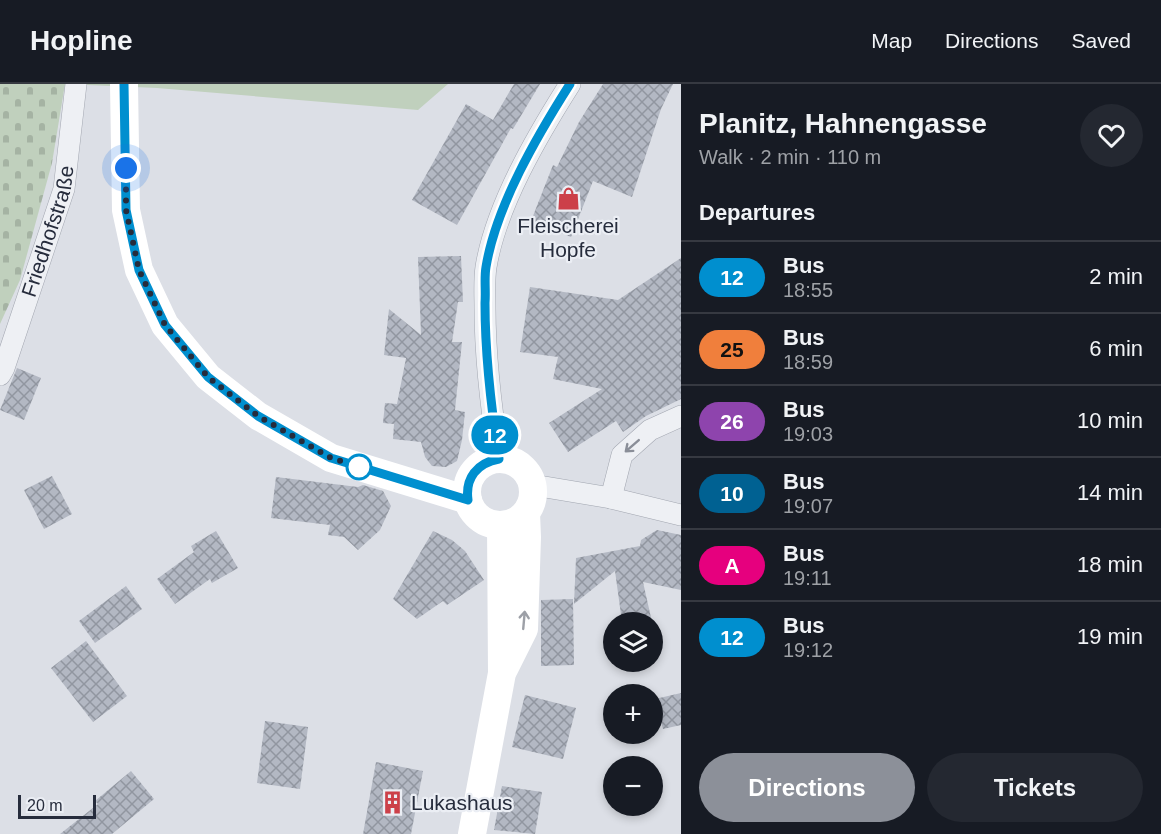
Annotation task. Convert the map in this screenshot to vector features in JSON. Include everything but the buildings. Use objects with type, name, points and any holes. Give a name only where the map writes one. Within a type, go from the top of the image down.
[{"type":"main road","points":[[124,84],[126,210],[139,270],[165,325],[208,377],[258,416],[331,458],[468,500]]},
{"type":"main road","points":[[499,459],[506,459],[520,465],[530,477],[533,484],[532,499],[514,519],[491,524],[481,519],[473,511],[467,491],[473,472],[489,460],[499,459]]},
{"type":"main road","points":[[472,834],[502,674],[514,519]]},
{"type":"street","name":"Friedhofstraße","points":[[0,375],[64,189],[76,84]]},
{"type":"street","points":[[499,459],[485,350],[486,268],[494,232],[504,206],[532,150],[570,84]]},
{"type":"street","points":[[611,498],[622,455],[650,430],[681,416]]},
{"type":"street","points":[[533,484],[611,498],[681,515]]},
{"type":"green space","points":[[0,84],[65,84],[52,163],[20,280],[0,324]]},
{"type":"green space","points":[[65,84],[448,84],[418,110],[157,88]]},
{"type":"bus line","name":"12","points":[[124,84],[126,210],[139,270],[165,325],[208,377],[258,416],[331,458],[468,500],[467,491],[473,472],[489,460],[499,459],[485,350],[486,268],[494,232],[504,206],[532,150],[570,84]]},
{"type":"place","name":"Fleischerei Hopfe","points":[[568,198]]},
{"type":"place","name":"Lukashaus","points":[[393,803]]},
{"type":"route","points":[[126,168],[126,210],[139,270],[165,325],[208,377],[258,416],[331,458],[364,468],[359,467]]}]
